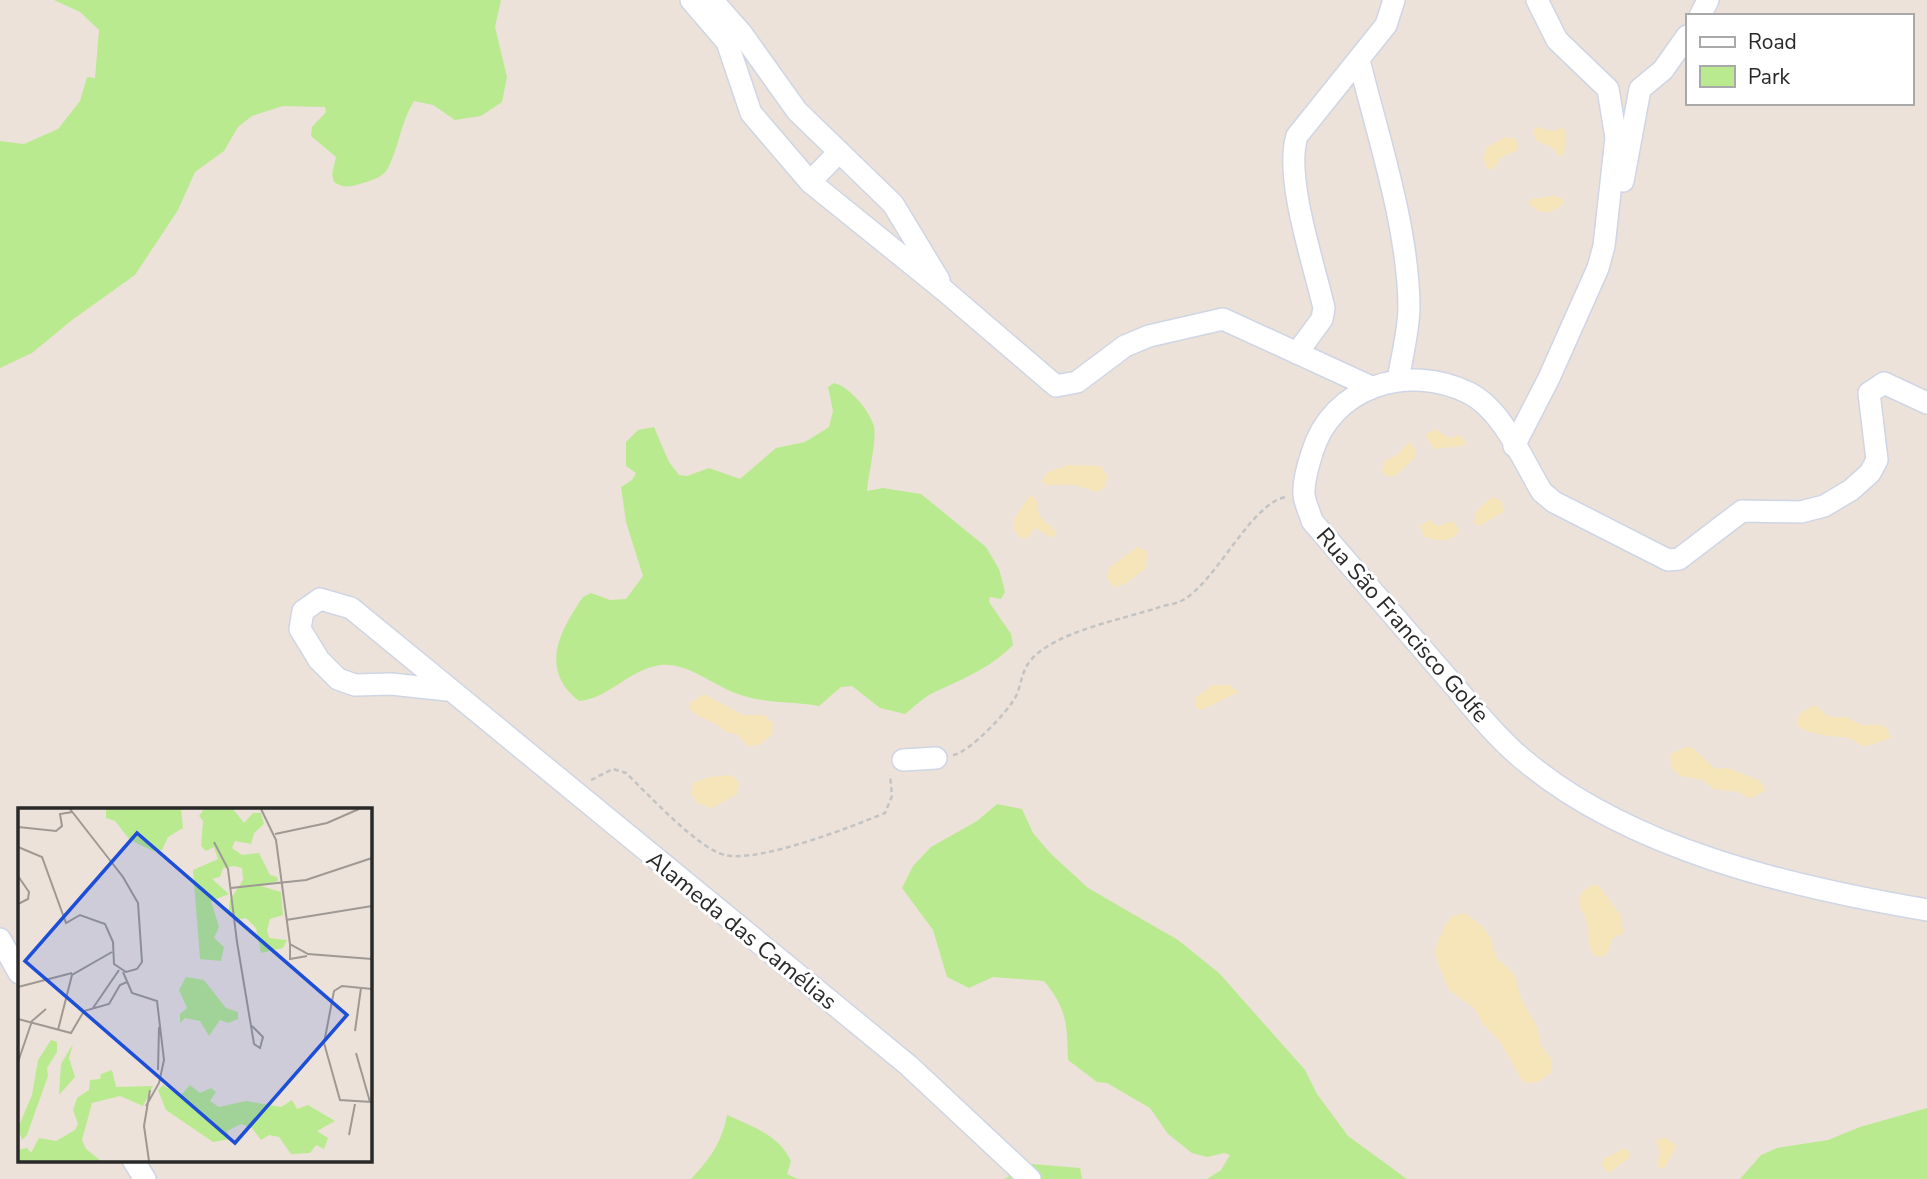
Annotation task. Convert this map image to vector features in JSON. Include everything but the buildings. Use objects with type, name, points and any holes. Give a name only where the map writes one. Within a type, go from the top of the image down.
[{"type":"street","points":[[691,0],[727,42],[751,113],[810,182],[945,291],[1056,386],[1077,383],[1125,346],[1149,336],[1223,319],[1369,386]]},
{"type":"street","points":[[712,0],[742,34],[797,111],[892,204],[945,291]]},
{"type":"street","points":[[1297,353],[1322,318],[1324,308],[1294,178],[1292,153],[1297,136],[1386,25],[1394,0]]},
{"type":"street","points":[[1537,0],[1557,40],[1608,89],[1616,138],[1604,246]]},
{"type":"street","points":[[1514,446],[1549,378],[1614,223],[1640,89],[1663,70],[1686,37]]},
{"type":"street","points":[[1362,56],[1404,259],[1409,307],[1398,380]]},
{"type":"street","points":[[1608,89],[1640,89]]},
{"type":"street","points":[[810,182],[839,152]]},
{"type":"street","points":[[1304,495],[1307,468],[1316,439],[1331,415],[1350,397],[1369,386],[1398,380],[1426,381],[1471,394],[1488,407],[1542,492],[1554,502],[1668,560],[1679,559],[1742,511],[1765,509],[1801,512],[1824,506],[1851,490],[1870,473],[1877,460],[1869,393],[1876,386],[1884,383],[1927,403]]},
{"type":"street","name":"Rua São Francisco Golfe","points":[[1304,495],[1312,521],[1483,719],[1518,755],[1560,788],[1648,833],[1719,862],[1798,886],[1927,910]]},
{"type":"street","name":"Alameda das Camélias","points":[[447,690],[391,684],[355,685],[338,679],[319,660],[300,629],[303,611],[320,598],[351,608],[447,690],[908,1065],[1030,1179]]},
{"type":"street","points":[[903,760],[936,758]]},
{"type":"street","points":[[0,939],[18,971]]},
{"type":"street","points":[[134,1162],[145,1179]]},
{"type":"path","points":[[936,758],[961,754],[993,724],[1017,695],[1023,670],[1040,651],[1070,636],[1183,601],[1201,585],[1271,503],[1278,498],[1304,495]]},
{"type":"path","points":[[576,794],[593,778],[612,769],[626,773],[702,844],[725,856],[775,852],[885,813],[892,796],[890,774],[903,760]]},
{"type":"green space","points":[[54,0],[501,0],[495,27],[507,77],[502,102],[481,116],[455,120],[433,105],[414,101],[386,171],[376,179],[353,186],[334,182],[332,174],[336,157],[311,136],[312,127],[326,112],[325,107],[283,106],[252,116],[238,127],[224,151],[195,172],[178,210],[135,275],[72,320],[32,353],[0,368],[0,141],[24,144],[58,129],[80,101],[87,77],[95,78],[99,30],[80,12]]},
{"type":"green space","points":[[834,383],[858,400],[874,426],[867,491],[883,488],[921,494],[986,547],[999,569],[1005,592],[1001,599],[990,597],[989,602],[1011,634],[1013,645],[986,666],[928,696],[905,714],[880,708],[852,686],[841,687],[819,706],[766,701],[745,697],[689,670],[670,665],[639,672],[600,695],[579,701],[559,677],[556,664],[557,650],[567,624],[583,597],[591,593],[610,600],[626,599],[643,576],[626,522],[621,487],[632,480],[636,473],[626,466],[626,442],[638,430],[654,427],[669,462],[679,475],[687,476],[709,468],[740,479],[776,448],[805,442],[829,427],[833,411],[828,387]]},
{"type":"green space","points":[[997,804],[1022,809],[1033,833],[1050,853],[1088,888],[1178,940],[1219,973],[1305,1070],[1317,1094],[1348,1136],[1407,1179],[1207,1179],[1221,1170],[1230,1155],[1224,1153],[1207,1157],[1192,1153],[1168,1134],[1150,1108],[1107,1083],[1097,1082],[1068,1060],[1064,1018],[1057,1000],[1044,981],[993,977],[969,988],[947,977],[933,930],[902,888],[913,866],[931,847],[977,821]]},
{"type":"green space","points":[[1927,1108],[1927,1179],[1740,1179],[1761,1155],[1777,1148],[1828,1140],[1860,1127]]},
{"type":"green space","points":[[727,1115],[764,1132],[779,1144],[791,1161],[787,1174],[798,1179],[691,1179],[714,1150]]},
{"type":"green space","points":[[1032,1164],[1080,1168],[1082,1179],[1004,1179]]},
{"type":"sand","points":[[1537,127],[1552,131],[1562,128],[1566,132],[1564,155],[1559,156],[1552,147],[1536,141],[1533,131]]},
{"type":"sand","points":[[1506,137],[1516,139],[1518,150],[1502,157],[1492,170],[1487,168],[1483,158],[1487,147]]},
{"type":"sand","points":[[1554,196],[1564,199],[1563,204],[1549,212],[1536,210],[1528,203],[1531,199]]},
{"type":"sand","points":[[1435,429],[1449,438],[1459,435],[1467,442],[1463,446],[1434,449],[1425,435]]},
{"type":"sand","points":[[1409,442],[1416,451],[1415,457],[1396,476],[1386,476],[1382,471],[1385,461],[1399,454]]},
{"type":"sand","points":[[1069,465],[1101,466],[1107,476],[1105,487],[1097,492],[1075,485],[1047,485],[1042,481],[1048,472]]},
{"type":"sand","points":[[1030,495],[1037,502],[1040,516],[1055,531],[1056,534],[1052,538],[1034,527],[1029,537],[1023,539],[1015,532],[1013,521]]},
{"type":"sand","points":[[1492,497],[1502,501],[1503,512],[1479,526],[1474,523],[1476,512]]},
{"type":"sand","points":[[1429,520],[1438,526],[1453,521],[1459,530],[1449,539],[1428,538],[1424,536],[1420,526]]},
{"type":"sand","points":[[1138,547],[1147,551],[1146,568],[1125,584],[1114,587],[1107,578],[1110,567]]},
{"type":"sand","points":[[1213,685],[1230,685],[1238,692],[1202,710],[1196,708],[1195,698]]},
{"type":"sand","points":[[704,694],[743,715],[765,715],[773,724],[772,735],[759,745],[748,746],[737,734],[726,732],[689,708],[690,703]]},
{"type":"sand","points":[[1815,705],[1829,717],[1846,717],[1862,725],[1886,727],[1891,738],[1864,747],[1848,737],[1829,736],[1801,728],[1797,725],[1799,714]]},
{"type":"sand","points":[[1687,747],[1693,748],[1715,769],[1727,768],[1761,781],[1765,791],[1749,799],[1739,792],[1713,789],[1704,780],[1680,776],[1671,767],[1670,754]]},
{"type":"sand","points":[[732,775],[739,783],[737,794],[712,808],[697,803],[692,794],[693,783],[710,777]]},
{"type":"sand","points":[[1592,885],[1599,886],[1621,916],[1623,933],[1612,939],[1607,954],[1601,957],[1595,956],[1590,948],[1587,923],[1580,905],[1582,892]]},
{"type":"sand","points":[[1465,913],[1484,928],[1491,939],[1496,957],[1514,974],[1521,998],[1537,1027],[1541,1045],[1552,1061],[1552,1072],[1538,1082],[1526,1083],[1521,1079],[1499,1040],[1484,1025],[1474,1008],[1449,990],[1435,949],[1445,925],[1453,916]]},
{"type":"sand","points":[[1667,1138],[1676,1146],[1665,1167],[1660,1169],[1657,1164],[1660,1152],[1656,1141]]},
{"type":"sand","points":[[1625,1148],[1629,1152],[1629,1158],[1609,1173],[1601,1164],[1604,1159]]}]
